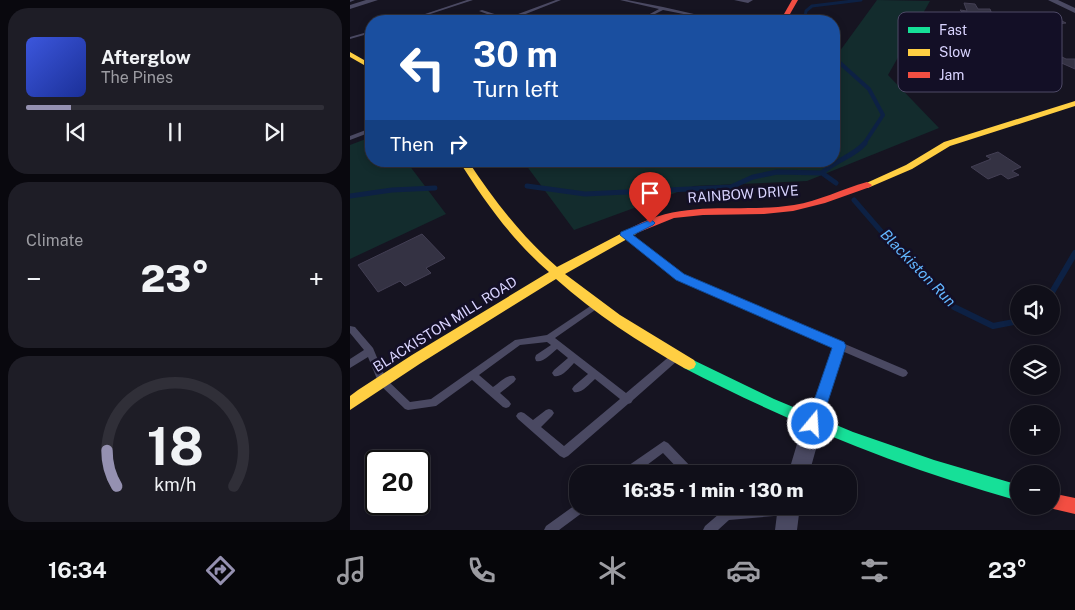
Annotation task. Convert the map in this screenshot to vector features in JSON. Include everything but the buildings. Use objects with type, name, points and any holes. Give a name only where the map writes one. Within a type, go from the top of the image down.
[{"type":"main road","points":[[786,15],[795,0]]},
{"type":"main road","points":[[350,54],[365,63]]},
{"type":"main road","name":"RAINBOW DRIVE","points":[[558,273],[625,235],[650,223],[674,215],[694,212],[746,212],[794,208],[813,203],[882,180],[909,167],[946,144],[1075,103]]},
{"type":"main road","points":[[467,167],[514,231],[558,273],[596,305],[633,331],[676,357],[742,393],[813,424],[913,462],[1010,490]]},
{"type":"main road","name":"BLACKISTON MILL ROAD","points":[[350,404],[382,380],[558,273]]},
{"type":"main road","points":[[1060,502],[1075,506]]},
{"type":"street","points":[[350,7],[374,0]]},
{"type":"street","points":[[1052,0],[1075,11]]},
{"type":"street","points":[[801,465],[813,424]]},
{"type":"lane","points":[[425,15],[471,0]]},
{"type":"lane","points":[[520,15],[559,0]]},
{"type":"lane","points":[[622,0],[695,15]]},
{"type":"lane","points":[[736,0],[748,2],[751,0]]},
{"type":"lane","points":[[650,15],[663,8]]},
{"type":"lane","points":[[481,11],[493,15]]},
{"type":"lane","points":[[350,38],[365,34]]},
{"type":"lane","points":[[350,138],[365,132]]},
{"type":"lane","points":[[625,235],[680,277],[904,373]]},
{"type":"lane","points":[[350,330],[352,329],[370,352],[382,380],[408,406],[433,403],[518,342],[549,338],[596,305]]},
{"type":"lane","points":[[549,338],[628,400]]},
{"type":"lane","points":[[539,358],[556,345]]},
{"type":"lane","points":[[813,424],[839,346]]},
{"type":"lane","points":[[350,364],[370,352]]},
{"type":"lane","points":[[520,416],[564,454],[676,357]]},
{"type":"lane","points":[[557,373],[574,358]]},
{"type":"lane","points":[[577,389],[595,374]]},
{"type":"lane","points":[[472,375],[506,404]]},
{"type":"lane","points":[[493,393],[511,379]]},
{"type":"lane","points":[[533,427],[550,413]]},
{"type":"lane","points":[[638,465],[664,446],[682,465]]},
{"type":"lane","points":[[550,530],[570,515]]},
{"type":"lane","points":[[709,530],[720,515]]},
{"type":"green space","points":[[877,0],[930,1],[924,12],[898,12],[898,57],[888,75],[898,85],[898,92],[904,92],[939,128],[807,181],[694,186],[574,230],[527,167],[840,167],[840,51]]},
{"type":"green space","points":[[365,139],[365,167],[411,167],[446,214],[350,259],[350,145]]},
{"type":"waterway","points":[[805,15],[806,11],[812,6],[861,0]]},
{"type":"waterway","points":[[840,63],[869,89],[883,115],[864,144]]},
{"type":"waterway","points":[[840,161],[864,144]]},
{"type":"waterway","points":[[822,173],[830,167]]},
{"type":"waterway","name":"Blackiston Run","points":[[527,186],[585,194],[731,187],[753,177],[777,172],[822,173]]},
{"type":"waterway","name":"Blackiston Run","points":[[822,173],[836,183]]},
{"type":"waterway","name":"Blackiston Run","points":[[350,196],[392,190],[435,188]]},
{"type":"waterway","name":"Blackiston Run","points":[[854,200],[893,245]]},
{"type":"waterway","name":"Blackiston Run","points":[[892,244],[954,307],[993,326],[1010,323]]},
{"type":"waterway","name":"Blackiston Run","points":[[1056,285],[1075,253]]},
{"type":"traffic: fast","points":[[689,364],[809,422],[892,454],[1010,490]]},
{"type":"traffic: slow","points":[[350,54],[365,63]]},
{"type":"traffic: slow","points":[[867,185],[909,167],[947,144],[1075,103]]},
{"type":"traffic: slow","points":[[467,167],[501,216],[526,244],[569,284],[615,319],[689,364]]},
{"type":"traffic: slow","points":[[350,404],[403,367],[522,294],[632,232]]},
{"type":"traffic: jam","points":[[786,15],[795,0]]},
{"type":"traffic: jam","points":[[632,232],[647,224],[674,215],[703,211],[793,208],[821,201],[867,185]]},
{"type":"traffic: jam","points":[[1060,503],[1075,506]]},
{"type":"route","points":[[650,223],[625,235],[680,277],[839,346],[813,424]]}]
